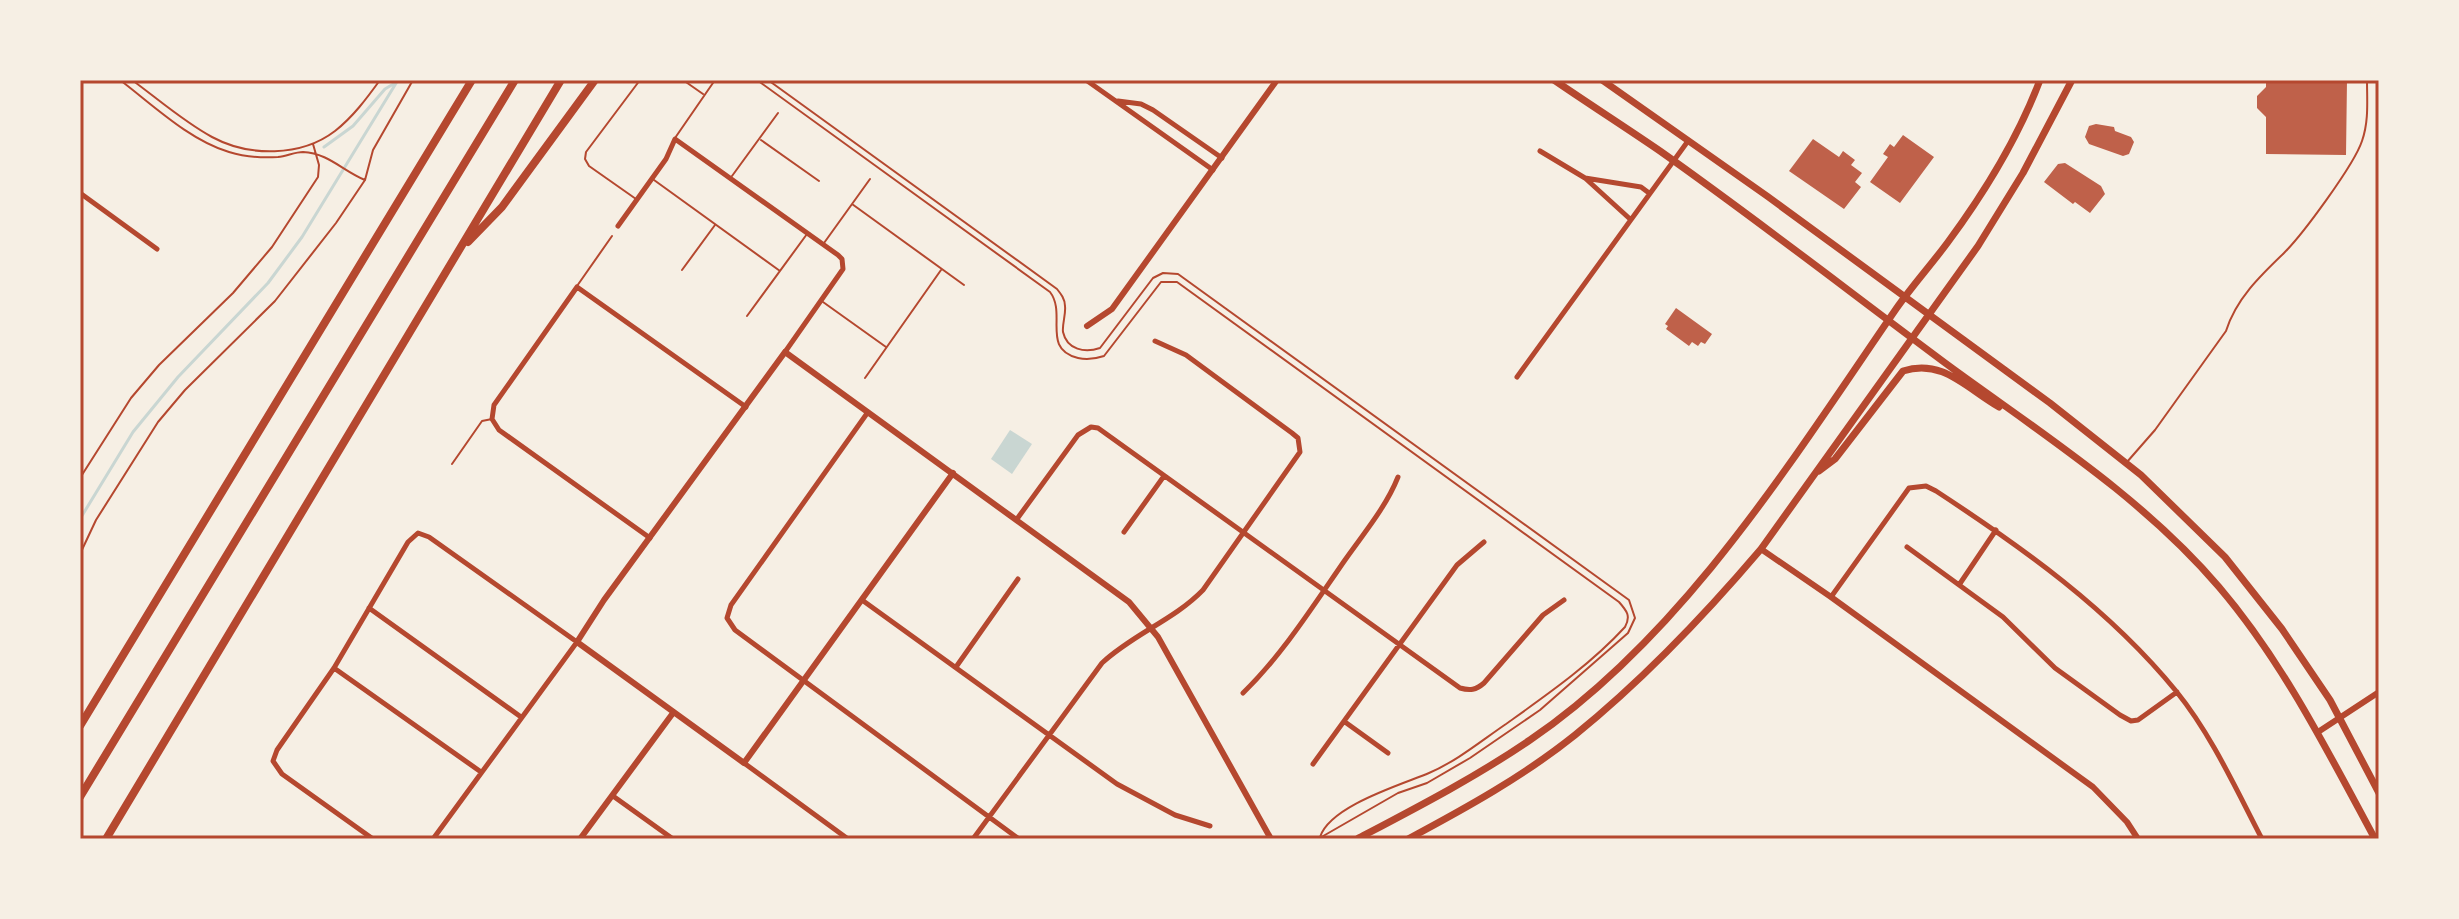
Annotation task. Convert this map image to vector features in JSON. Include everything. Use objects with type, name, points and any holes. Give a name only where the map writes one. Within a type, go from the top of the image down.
[{"type":"highway","points":[[80,726],[472,80]]},
{"type":"highway","points":[[80,797],[515,80]]},
{"type":"highway","points":[[108,839],[561,80]]},
{"type":"highway","points":[[456,254],[502,207],[595,80]]},
{"type":"main road","points":[[1554,80],[1673,161],[1889,319],[2102,477],[2156,523],[2218,586],[2259,638],[2318,732],[2375,839]]},
{"type":"main road","points":[[1602,80],[1929,314],[2126,462],[2225,557],[2282,629],[2339,717],[2379,793]]},
{"type":"main road","points":[[1357,839],[1406,814],[1531,739],[1591,692],[1664,622],[1738,533],[1904,297],[1982,194],[2040,80]]},
{"type":"main road","points":[[1408,839],[1511,780],[1573,736],[1670,650],[1761,549],[1978,246],[2023,173],[2072,80]]},
{"type":"main road","points":[[1813,474],[1835,459],[1903,371],[1917,366],[1938,368],[2037,430]]},
{"type":"street","points":[[1086,80],[1213,170]]},
{"type":"street","points":[[1087,326],[1112,309],[1277,80]]},
{"type":"street","points":[[1113,100],[1141,104],[1153,110],[1222,158]]},
{"type":"street","points":[[433,839],[843,269],[838,255],[824,244],[675,139],[666,159],[618,226]]},
{"type":"street","points":[[1517,377],[1688,141]]},
{"type":"street","points":[[1540,151],[1585,178],[1630,219]]},
{"type":"street","points":[[1585,178],[1641,187],[1649,193]]},
{"type":"street","points":[[80,193],[157,249]]},
{"type":"street","points":[[651,539],[499,430],[492,419],[494,405],[577,287],[746,407]]},
{"type":"street","points":[[973,839],[1102,663],[1113,652],[1186,607],[1203,590],[1300,452],[1298,438],[1186,355],[1155,341]]},
{"type":"street","points":[[785,352],[1129,602],[1151,628],[1271,839]]},
{"type":"street","points":[[868,412],[731,605],[727,618],[735,630],[1019,839]]},
{"type":"street","points":[[1017,519],[1078,435],[1091,427],[1105,432],[1460,688],[1473,690],[1484,683],[1543,615],[1564,600]]},
{"type":"street","points":[[744,763],[953,473]]},
{"type":"street","points":[[1124,532],[1164,476]]},
{"type":"street","points":[[1243,693],[1268,669],[1324,592],[1391,496],[1398,477]]},
{"type":"street","points":[[1831,597],[1909,488],[1926,486],[1936,491],[2057,575],[2123,634],[2177,692],[2217,755],[2262,839]]},
{"type":"street","points":[[1959,585],[1996,530]]},
{"type":"street","points":[[373,839],[282,774],[273,761],[277,750],[334,668],[408,542],[418,533],[429,537],[577,642],[840,837],[848,839]]},
{"type":"street","points":[[1313,764],[1457,565],[1484,542]]},
{"type":"street","points":[[1907,547],[2003,617],[2055,668],[2084,691],[2128,719],[2138,720],[2146,716],[2177,692]]},
{"type":"street","points":[[1761,549],[2093,787],[2127,822],[2138,839]]},
{"type":"street","points":[[956,667],[1018,579]]},
{"type":"street","points":[[862,600],[1117,784],[1175,815],[1210,826]]},
{"type":"street","points":[[369,608],[521,717]]},
{"type":"street","points":[[334,668],[481,772]]},
{"type":"street","points":[[2318,732],[2379,692]]},
{"type":"street","points":[[580,839],[673,713]]},
{"type":"street","points":[[1345,722],[1388,753]]},
{"type":"street","points":[[613,796],[673,839]]},
{"type":"lane","points":[[637,200],[589,166],[585,159],[586,152],[640,80]]},
{"type":"lane","points":[[683,80],[704,95]]},
{"type":"lane","points":[[675,139],[715,80]]},
{"type":"lane","points":[[2126,462],[2155,430],[2218,344],[2231,315],[2259,276],[2287,250],[2346,172],[2362,144],[2365,131],[2367,80]]},
{"type":"lane","points":[[731,177],[778,113]]},
{"type":"lane","points":[[759,138],[819,181]]},
{"type":"lane","points":[[652,179],[780,271]]},
{"type":"lane","points":[[824,244],[870,179]]},
{"type":"lane","points":[[852,204],[964,285]]},
{"type":"lane","points":[[682,270],[716,224]]},
{"type":"lane","points":[[747,316],[808,233]]},
{"type":"lane","points":[[577,287],[612,236]]},
{"type":"lane","points":[[865,378],[942,270]]},
{"type":"lane","points":[[822,301],[886,347]]},
{"type":"lane","points":[[452,464],[482,421],[492,419]]},
{"type":"path","points":[[120,80],[192,133],[227,151],[261,157],[302,152],[317,155],[333,160],[365,180]]},
{"type":"path","points":[[132,80],[215,139],[243,149],[282,150],[313,144],[334,131],[354,113],[380,80]]},
{"type":"path","points":[[80,554],[96,520],[158,422],[185,390],[275,301],[336,223],[365,180],[373,150],[413,80]]},
{"type":"path","points":[[757,80],[1050,292],[1057,306],[1056,341],[1063,352],[1084,359],[1104,356],[1158,285],[1164,280],[1177,282],[1627,610],[1625,627],[1560,686],[1469,750],[1433,771],[1398,784],[1341,813],[1328,823],[1319,838]]},
{"type":"path","points":[[768,80],[1057,289],[1065,305],[1064,335],[1073,347],[1084,351],[1100,348],[1153,278],[1163,273],[1178,274],[1629,600],[1635,618],[1628,633],[1540,710],[1427,783],[1398,793],[1319,838]]},
{"type":"path","points":[[80,478],[131,398],[159,365],[233,293],[272,247],[318,177],[313,144]]},
{"type":"shaded area","points":[[1010,430],[1032,444],[1012,474],[991,459]]},
{"type":"building","points":[[2266,80],[2347,80],[2346,155],[2266,154],[2266,117],[2257,108],[2257,96],[2266,87]]},
{"type":"building","points":[[2089,126],[2114,127],[2115,131],[2131,137],[2134,142],[2129,154],[2123,156],[2089,144],[2085,137]]},
{"type":"building","points":[[1903,135],[1934,157],[1900,203],[1870,182],[1888,157],[1883,154],[1890,144],[1894,147]]},
{"type":"building","points":[[1813,139],[1839,157],[1843,151],[1855,160],[1851,165],[1862,173],[1855,182],[1861,187],[1844,209],[1789,171]]},
{"type":"building","points":[[2065,163],[2101,186],[2105,194],[2090,213],[2044,182],[2058,164]]},
{"type":"building","points":[[1676,308],[1712,334],[1705,344],[1701,342],[1698,346],[1692,342],[1689,346],[1666,329],[1668,326],[1665,324]]},
{"type":"waterway","points":[[80,519],[133,432],[178,377],[268,283],[302,237],[398,80]]},
{"type":"waterway","points":[[324,147],[353,126],[385,89],[395,83]]}]
